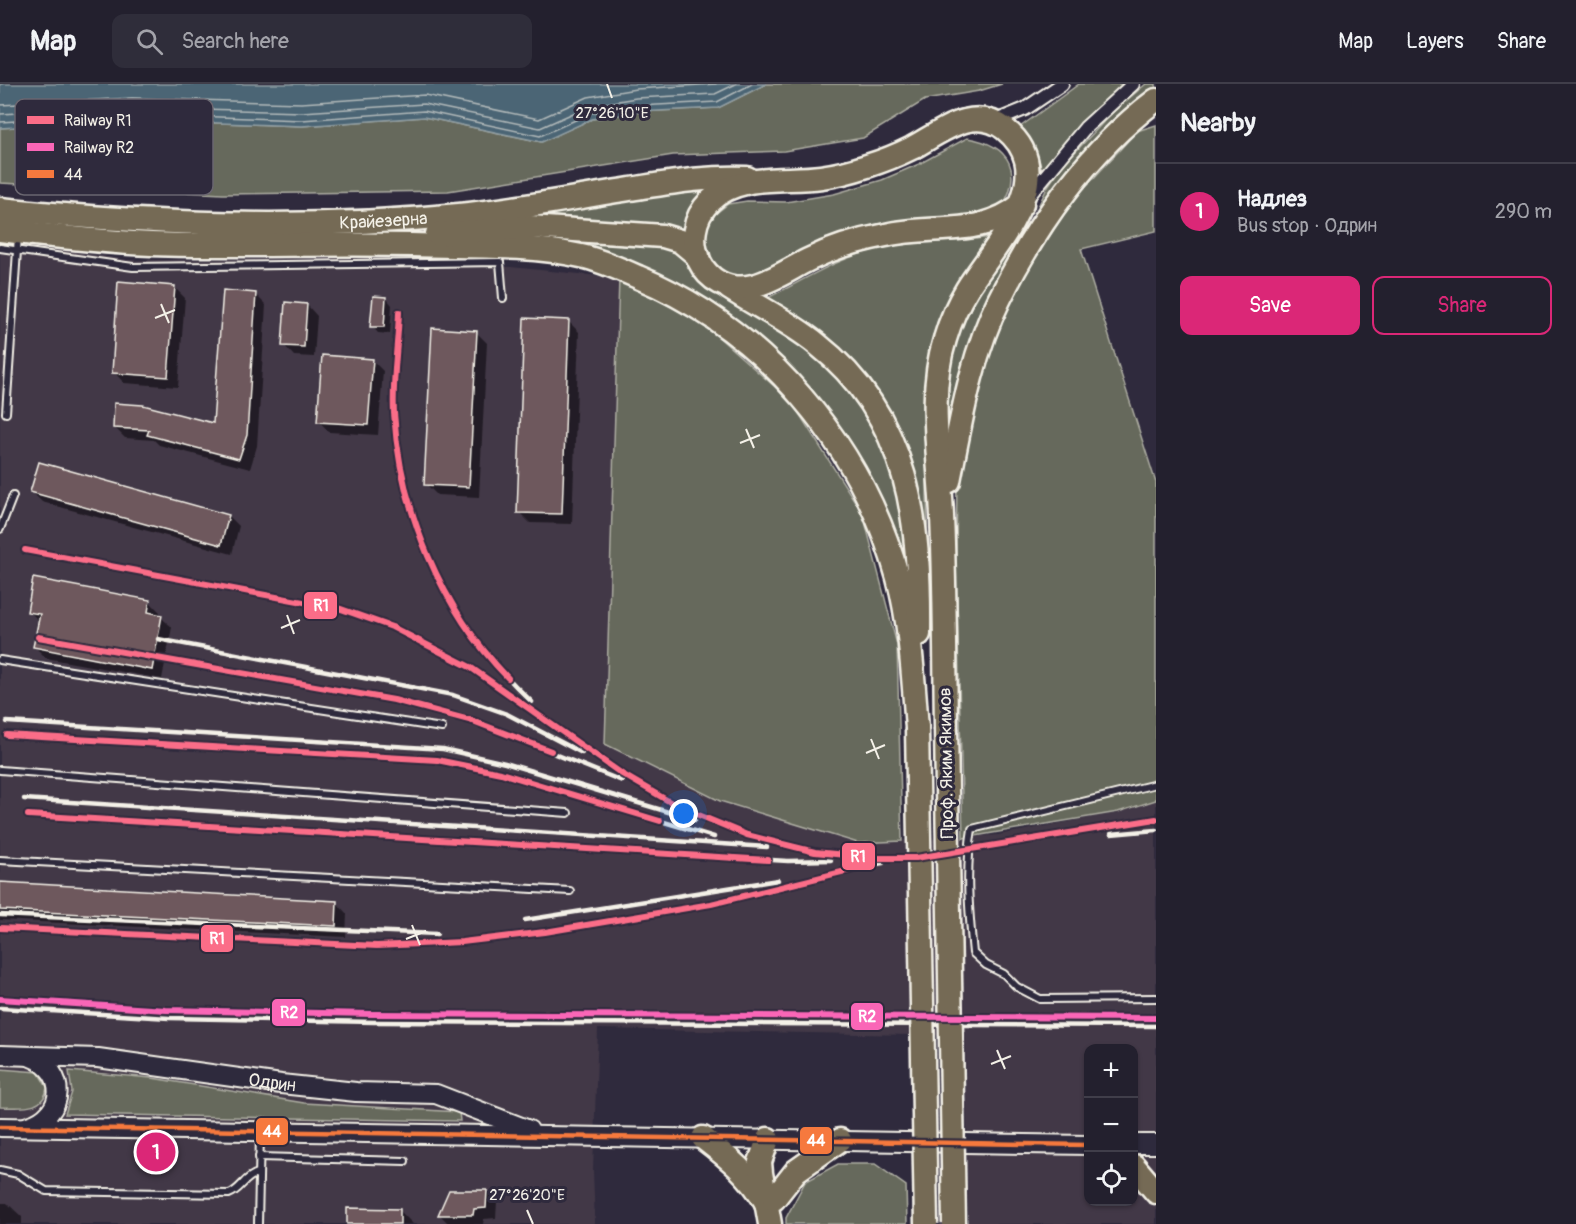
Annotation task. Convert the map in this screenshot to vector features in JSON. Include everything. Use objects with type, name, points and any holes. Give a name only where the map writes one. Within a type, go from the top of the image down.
[{"type":"highway","points":[[942,518],[962,416],[977,360],[998,301],[1031,243],[1067,190],[1108,143],[1154,102]]},
{"type":"highway","points":[[698,256],[694,231],[710,202],[721,193],[764,179],[803,178],[841,173],[896,155],[960,121],[972,119],[993,122],[1017,142],[1026,161],[1027,184],[1022,204],[964,293],[953,315],[938,361],[937,410],[942,518]]},
{"type":"highway","name":"Крайезерна","points":[[0,209],[131,219],[327,224],[493,211],[706,178],[764,179]]},
{"type":"highway","points":[[729,288],[760,284],[812,258],[870,238],[920,230],[977,227],[992,223],[1004,219],[1022,204]]},
{"type":"highway","points":[[346,244],[530,227],[672,238],[680,241],[698,256],[712,279],[790,324],[819,346],[846,371],[882,423],[902,464],[911,499],[917,535],[919,586],[917,728]]},
{"type":"highway","points":[[12,238],[148,244],[346,244],[539,249],[583,256],[659,285],[699,308],[736,334],[801,394],[829,430],[871,505],[898,577],[910,637],[917,728]]},
{"type":"highway","name":"Проф. Яким Якимов","points":[[942,518],[954,1224]]},
{"type":"highway","name":"Проф. Яким Якимов","points":[[917,728],[926,1224]]},
{"type":"highway","points":[[703,1138],[739,1165],[770,1211]]},
{"type":"highway","points":[[768,1139],[777,1164],[770,1211]]},
{"type":"highway","points":[[770,1211],[796,1171],[840,1140]]},
{"type":"highway","points":[[1138,1171],[1156,1192]]},
{"type":"main road","name":"Одрин","points":[[0,1055],[145,1063],[281,1084],[356,1092],[436,1094],[541,1134]]},
{"type":"main road","points":[[23,1128],[40,1123],[53,1110],[58,1093],[55,1075],[43,1062],[26,1055]]},
{"type":"main road","name":"Одрин","points":[[0,1127],[541,1134],[1084,1145]]},
{"type":"main road","points":[[1138,1144],[1156,1144]]},
{"type":"street","points":[[993,122],[1025,110],[1062,84]]},
{"type":"street","points":[[1022,204],[1085,128],[1133,84]]},
{"type":"lane","points":[[0,248],[12,238]]},
{"type":"lane","points":[[12,238],[133,267],[500,262],[503,298]]},
{"type":"lane","points":[[6,413],[12,238]]},
{"type":"lane","points":[[0,529],[13,496]]},
{"type":"lane","points":[[0,660],[442,728]]},
{"type":"lane","points":[[0,770],[568,813]]},
{"type":"lane","points":[[1156,784],[972,830],[968,850],[969,927],[973,953],[987,965],[1040,999],[1156,998]]},
{"type":"lane","points":[[0,860],[570,891]]},
{"type":"lane","points":[[258,1224],[260,1130]]},
{"type":"lane","points":[[259,1157],[405,1161]]},
{"type":"lane","points":[[0,1170],[18,1174],[46,1191],[229,1194],[236,1192],[251,1175],[258,1173]]},
{"type":"shaded area","points":[[0,241],[128,260],[411,257],[619,278],[858,843],[998,835],[1118,812],[1156,800],[1156,1224],[968,1224],[965,1036],[598,1029],[593,1170],[595,1224],[0,1224]]},
{"type":"green space","points":[[766,84],[1002,84],[979,91],[925,100],[863,138],[784,151],[673,155],[448,191],[213,194],[213,123],[302,126],[424,117],[541,142],[592,119],[638,112],[718,108]]},
{"type":"green space","points":[[1079,84],[1124,84],[1095,109],[1042,171],[1034,148],[1020,127]]},
{"type":"green space","points":[[1146,84],[1156,84],[1156,95],[1037,226],[952,423],[947,426],[944,423],[946,361],[974,293],[1006,248],[1033,217],[1048,186],[1062,166],[1114,111]]},
{"type":"green space","points":[[1156,125],[1156,231],[1081,249],[1156,483],[1156,800],[1118,812],[963,838],[956,557],[957,481],[977,389],[1012,296],[1070,204],[1137,131]]},
{"type":"green space","points":[[15,127],[15,184],[0,183],[0,128]]},
{"type":"green space","points":[[967,138],[994,147],[1009,163],[1012,173],[1011,184],[1000,210],[971,220],[928,218],[883,224],[767,274],[736,279],[719,271],[709,259],[704,246],[706,227],[714,215],[728,204],[747,201],[786,202],[834,194],[882,180],[919,164]]},
{"type":"green space","points":[[696,189],[713,190],[685,236],[496,222]]},
{"type":"green space","points":[[541,235],[673,246],[681,253],[697,279],[722,296],[773,322],[845,377],[898,477],[909,566],[904,569],[783,366]]},
{"type":"green space","points":[[994,236],[926,399],[928,575],[885,408],[761,301],[825,268],[866,252],[898,245]]},
{"type":"green space","points":[[619,278],[707,327],[791,401],[863,514],[897,645],[902,841],[858,843],[720,801],[605,744]]},
{"type":"green space","points":[[0,1069],[38,1072],[47,1087],[41,1101],[30,1106],[0,1107]]},
{"type":"green space","points":[[69,1071],[152,1078],[304,1103],[459,1112],[460,1121],[65,1114],[72,1092]]},
{"type":"green space","points":[[838,1164],[875,1164],[906,1186],[907,1224],[786,1224],[786,1218],[805,1182]]},
{"type":"water","points":[[0,84],[766,84],[718,108],[638,112],[592,119],[542,142],[424,117],[302,126],[213,123],[213,99],[15,99],[15,127],[0,128]]},
{"type":"building","points":[[118,281],[175,286],[168,377],[112,373]]},
{"type":"building","points":[[223,290],[256,293],[247,435],[239,459],[147,435],[149,430],[113,428],[114,403],[143,405],[213,423]]},
{"type":"building","points":[[373,296],[386,297],[384,327],[370,327]]},
{"type":"building","points":[[285,302],[307,304],[304,347],[282,346]]},
{"type":"building","points":[[524,318],[569,320],[562,514],[517,513]]},
{"type":"building","points":[[432,328],[477,331],[469,487],[424,485]]},
{"type":"building","points":[[322,355],[373,359],[368,425],[317,422]]},
{"type":"building","points":[[39,462],[229,515],[221,545],[30,492]]},
{"type":"building","points":[[33,578],[150,600],[148,612],[162,615],[152,670],[33,647],[40,614],[27,612]]},
{"type":"building","points":[[0,882],[337,901],[336,926],[0,910]]},
{"type":"building","points":[[449,1190],[487,1190],[486,1208],[474,1209],[473,1215],[438,1215]]},
{"type":"building","points":[[347,1208],[400,1209],[400,1224],[347,1224]]},
{"type":"railway","points":[[399,312],[394,413],[407,489],[417,523],[429,557],[463,620],[483,649],[532,702]]},
{"type":"railway","points":[[25,550],[341,609],[392,627],[470,667],[622,774],[677,806],[747,835],[815,852],[876,858],[916,858],[1156,819]]},
{"type":"railway","points":[[158,639],[453,695],[507,714],[582,753]]},
{"type":"railway","points":[[154,657],[394,700],[473,721],[622,781]]},
{"type":"railway","points":[[7,722],[443,749],[505,763],[695,820]]},
{"type":"railway","points":[[7,735],[437,760],[501,773],[714,837]]},
{"type":"railway","points":[[24,799],[767,847]]},
{"type":"railway","points":[[28,815],[788,861],[831,860]]},
{"type":"railway","points":[[1111,834],[1156,830]]},
{"type":"railway","points":[[0,928],[377,946],[462,942],[545,932],[711,904],[849,869],[883,863]]},
{"type":"railway","points":[[525,920],[778,880]]},
{"type":"railway","points":[[0,915],[437,934]]},
{"type":"railway","points":[[0,1008],[169,1018],[374,1022],[1156,1026]]},
{"type":"rail line","name":"R1","points":[[399,312],[394,413],[405,486],[415,521],[444,589],[484,651],[508,678]]},
{"type":"rail line","name":"R1","points":[[25,550],[341,609],[392,627],[470,667],[622,774],[677,806],[747,835],[815,852],[876,858],[916,858],[1156,819]]},
{"type":"rail line","name":"R1","points":[[38,637],[394,700],[473,721],[551,751]]},
{"type":"rail line","name":"R1","points":[[7,735],[437,760],[501,773],[660,821]]},
{"type":"rail line","name":"R1","points":[[28,815],[768,860]]},
{"type":"rail line","name":"R1","points":[[0,928],[377,946],[462,942],[545,932],[711,904],[862,867]]},
{"type":"rail line","name":"R2","points":[[0,999],[166,1010],[372,1014],[1156,1018]]},
{"type":"transit line","name":"44","points":[[0,1127],[1084,1145]]},
{"type":"place","name":"Надлез","points":[[156,1152]]}]
